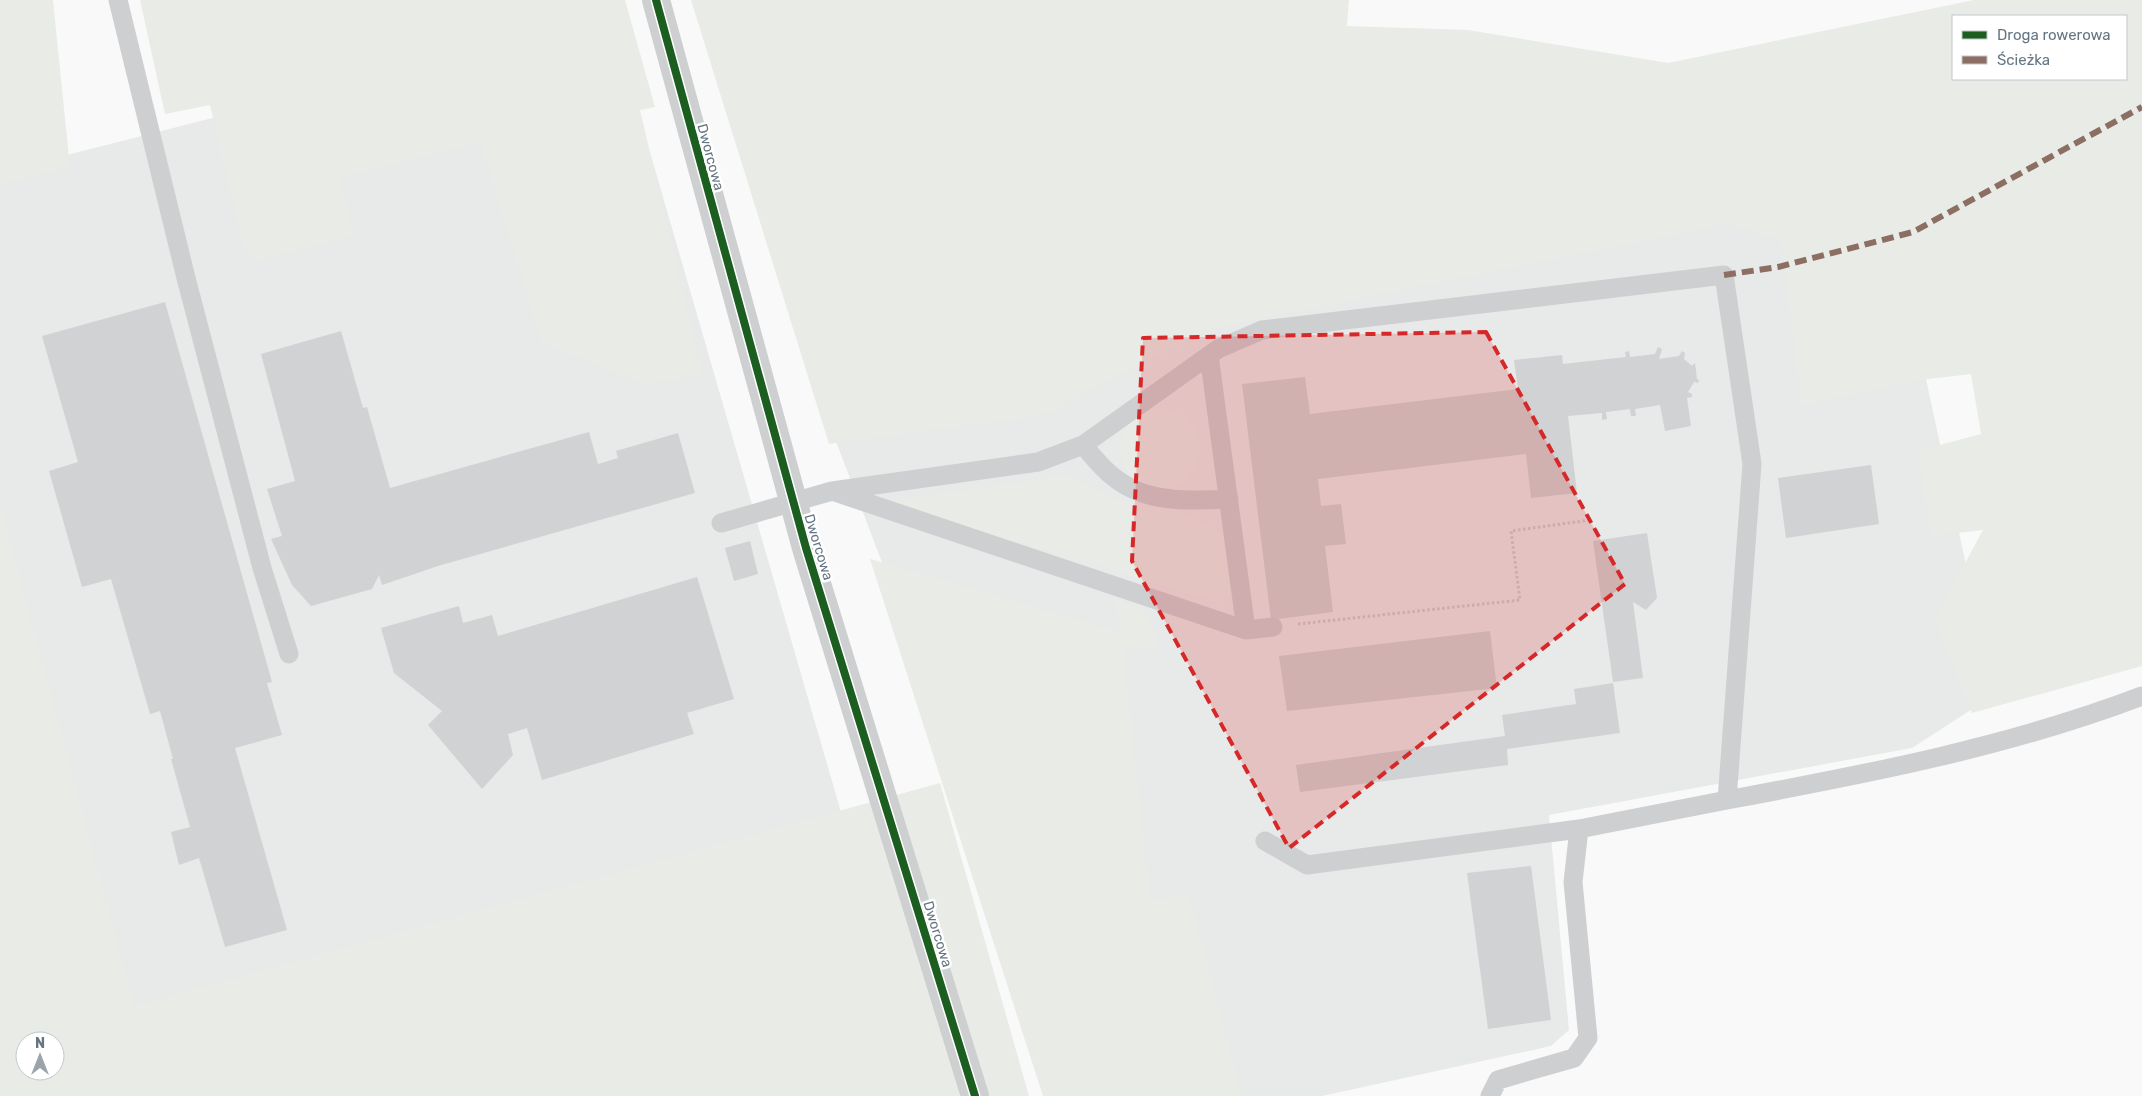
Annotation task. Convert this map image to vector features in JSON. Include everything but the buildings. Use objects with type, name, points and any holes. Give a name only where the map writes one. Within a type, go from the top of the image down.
[{"type":"street","name":"Dworcowa","points":[[656,0],[793,503],[975,1096]]},
{"type":"lane","points":[[118,0],[186,278],[259,559],[290,654]]},
{"type":"lane","points":[[721,523],[832,492],[1038,462],[1083,446],[1218,349],[1262,330],[1724,275],[1752,464],[1727,800]]},
{"type":"lane","points":[[1209,355],[1246,630]]},
{"type":"lane","points":[[1083,446],[1102,467],[1122,484],[1150,496],[1192,501],[1229,500]]},
{"type":"lane","points":[[832,492],[1246,630],[1273,627]]},
{"type":"lane","points":[[1265,841],[1307,865],[1579,829],[1860,775],[1987,745],[2142,696]]},
{"type":"lane","points":[[1490,1096],[1498,1080],[1574,1058],[1588,1038],[1573,882],[1579,829]]},
{"type":"path","points":[[1273,627],[1520,600],[1512,530],[1590,520]]},
{"type":"highlighted area","points":[[1486,332],[1625,584],[1289,848],[1132,561],[1143,338]]},
{"type":"shaded area","points":[[0,0],[53,0],[70,168],[0,184]]},
{"type":"shaded area","points":[[140,0],[625,0],[655,107],[640,110],[702,374],[645,385],[542,342],[480,142],[340,178],[355,236],[253,261],[242,241],[210,105],[165,114]]},
{"type":"shaded area","points":[[691,0],[1349,0],[1347,26],[1468,30],[1668,63],[1974,0],[2142,0],[2142,666],[1972,713],[1935,619],[1983,530],[1931,536],[1917,451],[1981,434],[1971,374],[1921,380],[1802,405],[1781,240],[1727,224],[1209,329],[1044,415],[829,444]]},
{"type":"shaded area","points":[[628,76],[845,826],[145,1062],[0,548],[0,172],[236,112]]},
{"type":"shaded area","points":[[1903,107],[1915,328],[1994,695],[1912,748],[1549,815],[1569,1030],[1551,1046],[1322,1096],[1241,1096],[1144,921],[891,586],[832,431]]},
{"type":"shaded area","points":[[1160,409],[1175,412],[1188,421],[1197,434],[1200,449],[1197,464],[1188,477],[1175,486],[1160,489],[1145,486],[1132,477],[1123,464],[1120,449],[1123,434],[1132,421],[1145,412]]},
{"type":"shaded area","points":[[1066,475],[1116,499],[1187,515],[1213,528],[1226,541],[1230,593],[1219,602],[894,505],[896,500]]},
{"type":"shaded area","points":[[0,504],[134,1006],[940,783],[1029,1096],[0,1096]]},
{"type":"shaded area","points":[[870,559],[1121,632],[1115,598],[1134,605],[1146,615],[1154,628],[1159,647],[1123,650],[1150,899],[1189,895],[1241,1096],[1043,1096]]},
{"type":"marked path","points":[[1724,275],[1778,267],[1913,232],[2142,107]]},
{"type":"cycle path","points":[[656,0],[806,548],[975,1096]]}]
